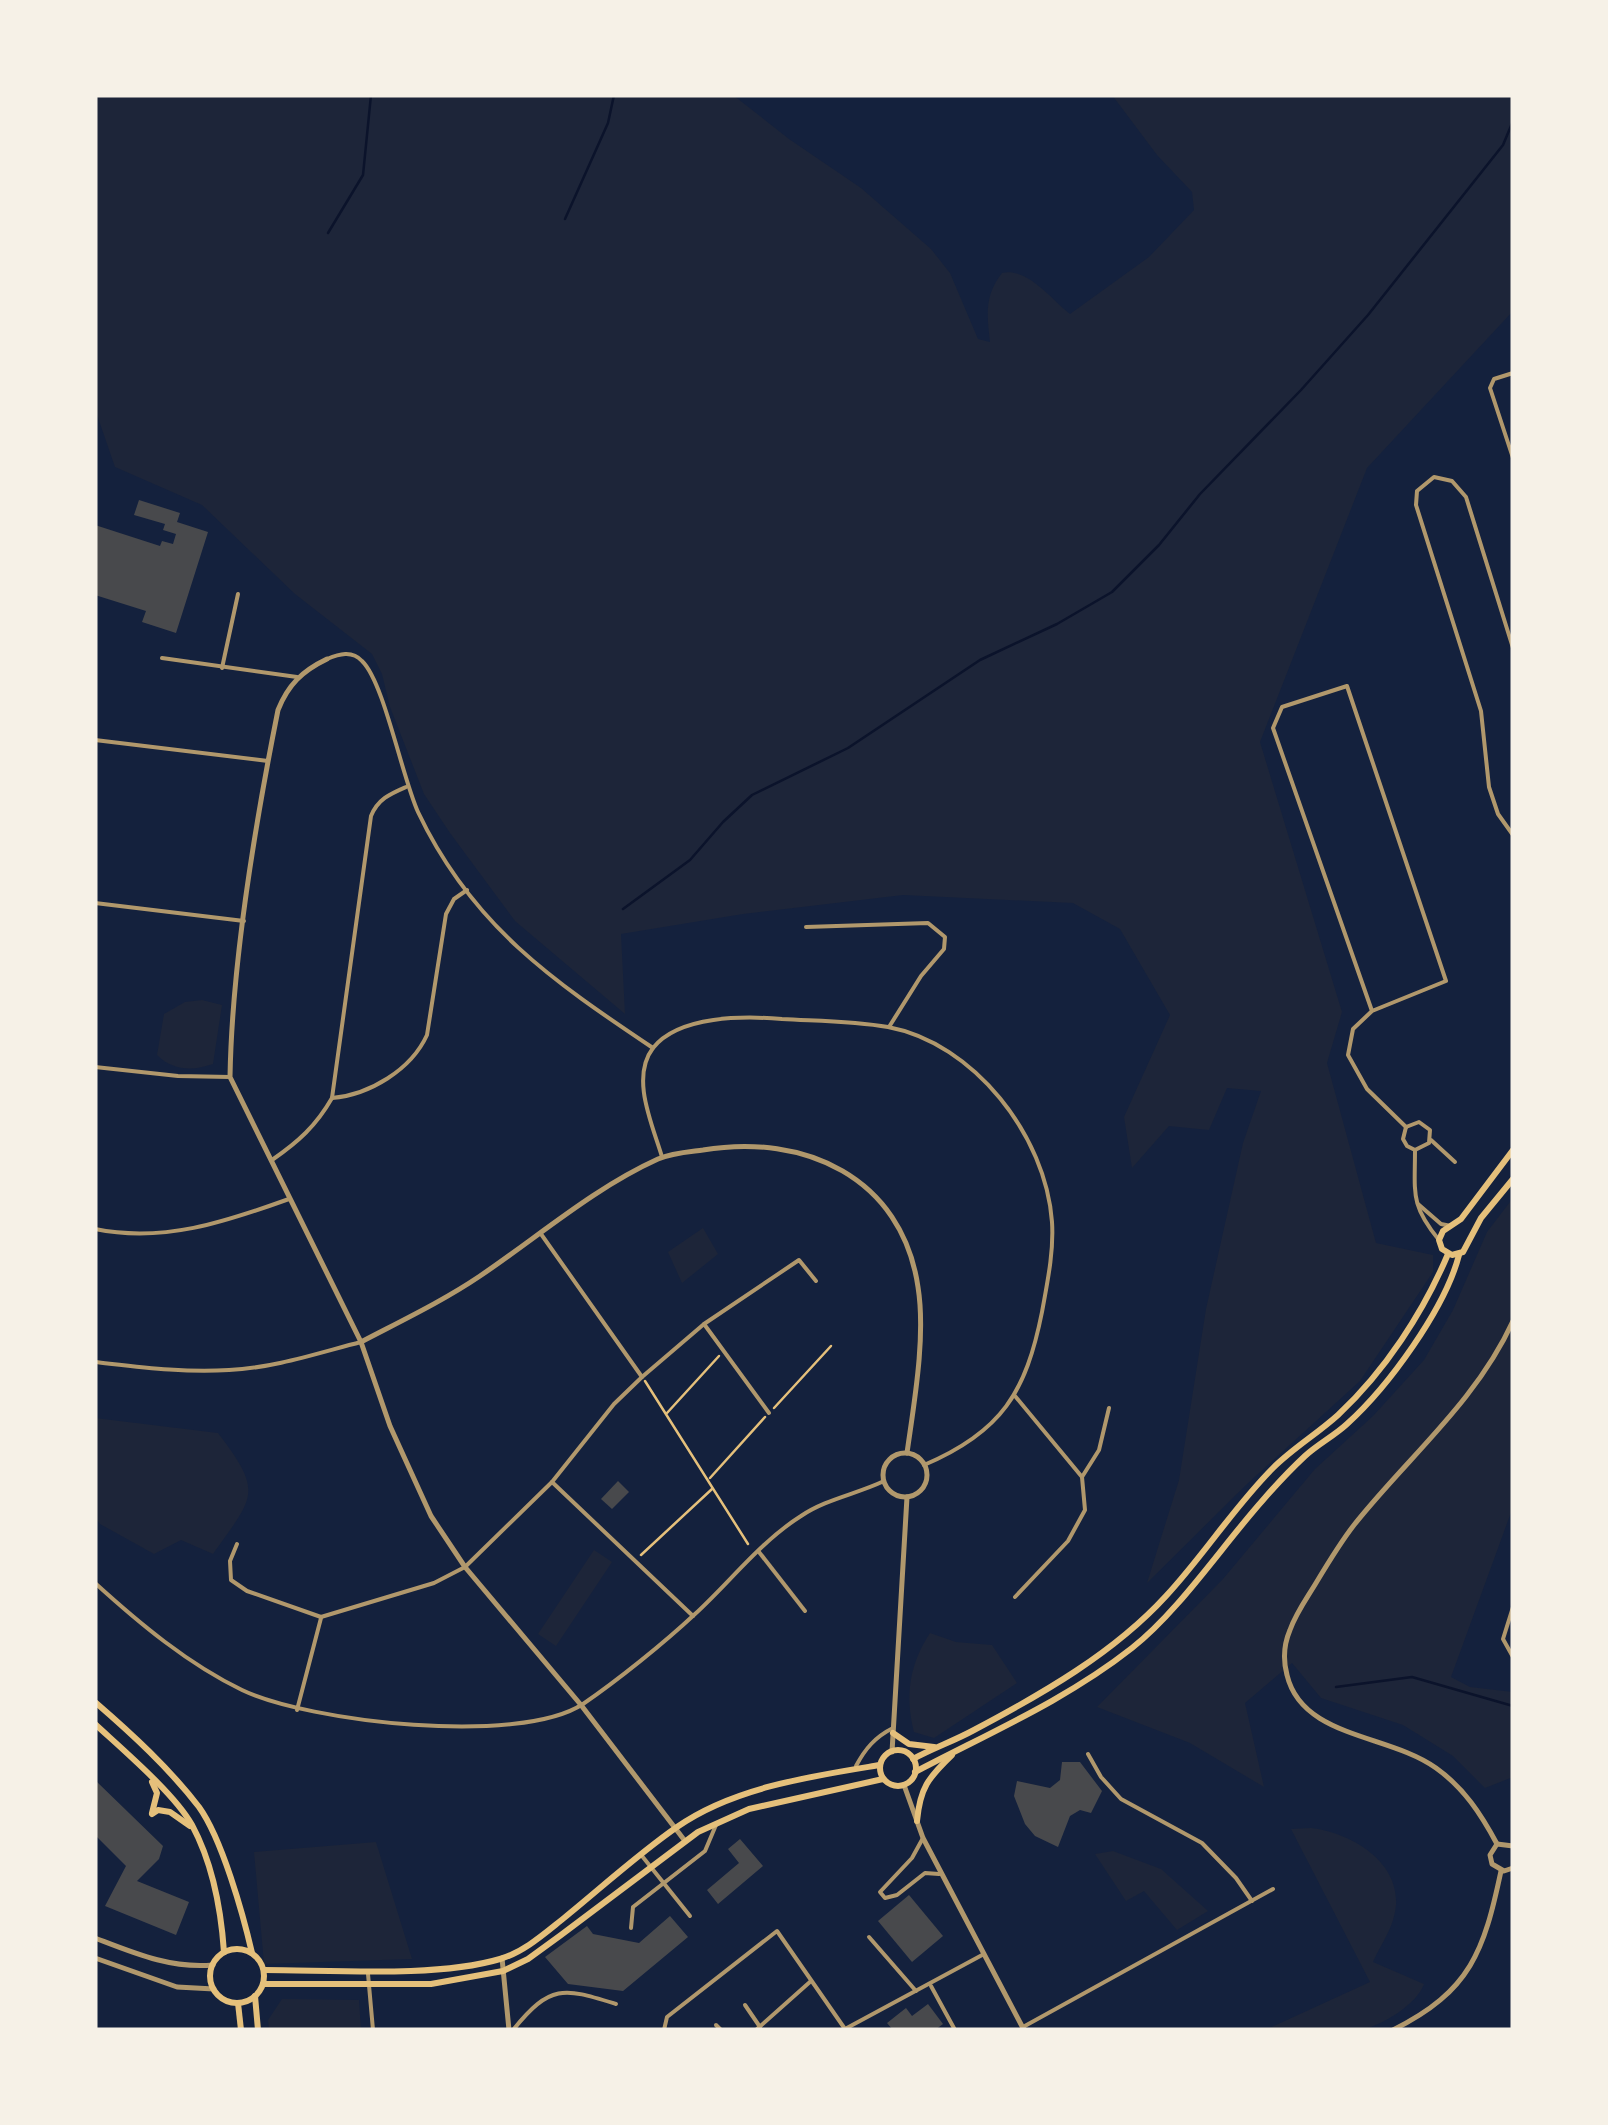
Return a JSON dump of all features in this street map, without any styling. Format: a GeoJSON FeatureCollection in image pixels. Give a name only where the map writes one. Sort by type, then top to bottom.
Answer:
{"type":"FeatureCollection","features":[{"type":"Feature","properties":{"kind":"main road"},"geometry":{"type":"LineString","coordinates":[[1458,1255],[1442,1249],[1439,1240],[1443,1231],[1461,1219],[1513,1150]]}},
{"type":"Feature","properties":{"kind":"main road"},"geometry":{"type":"LineString","coordinates":[[915,1772],[913,1759],[904,1752],[884,1756],[880,1765],[884,1779],[892,1786],[904,1785],[915,1772],[998,1732],[1089,1678],[1134,1646],[1163,1619],[1265,1498],[1306,1455],[1348,1424],[1402,1362],[1446,1288],[1458,1255],[1466,1249],[1481,1218],[1513,1178]]}},
{"type":"Feature","properties":{"kind":"main road"},"geometry":{"type":"LineString","coordinates":[[913,1759],[975,1730],[1047,1689],[1134,1626],[1165,1597],[1260,1480],[1294,1447],[1336,1418],[1371,1380],[1432,1293],[1448,1254]]}},
{"type":"Feature","properties":{"kind":"main road"},"geometry":{"type":"LineString","coordinates":[[95,1702],[142,1742],[200,1809],[220,1851],[252,1953],[264,1970],[263,1984],[255,1996],[238,2003],[220,1997],[211,1981],[213,1964],[233,1949],[252,1953]]}},
{"type":"Feature","properties":{"kind":"main road"},"geometry":{"type":"LineString","coordinates":[[95,1724],[149,1777],[193,1829],[218,1893],[224,1952]]}},
{"type":"Feature","properties":{"kind":"main road"},"geometry":{"type":"LineString","coordinates":[[893,1731],[909,1744],[936,1747]]}},
{"type":"Feature","properties":{"kind":"main road"},"geometry":{"type":"LineString","coordinates":[[917,1822],[919,1795],[957,1750]]}},
{"type":"Feature","properties":{"kind":"main road"},"geometry":{"type":"LineString","coordinates":[[264,1970],[429,1968],[502,1958],[554,1925],[675,1828],[747,1794],[880,1765]]}},
{"type":"Feature","properties":{"kind":"main road"},"geometry":{"type":"LineString","coordinates":[[149,1777],[157,1794],[152,1814],[158,1810],[170,1812],[193,1829]]}},
{"type":"Feature","properties":{"kind":"main road"},"geometry":{"type":"LineString","coordinates":[[263,1984],[431,1984],[503,1971],[528,1959],[684,1841],[716,1823],[749,1809],[884,1779]]}},
{"type":"Feature","properties":{"kind":"main road"},"geometry":{"type":"LineString","coordinates":[[255,1996],[258,2030]]}},
{"type":"Feature","properties":{"kind":"main road"},"geometry":{"type":"LineString","coordinates":[[238,2003],[242,2030]]}},
{"type":"Feature","properties":{"kind":"street"},"geometry":{"type":"LineString","coordinates":[[1513,373],[1494,379],[1490,388],[1513,458]]}},
{"type":"Feature","properties":{"kind":"street"},"geometry":{"type":"LineString","coordinates":[[1513,648],[1466,496],[1452,481],[1434,477],[1418,491],[1416,505],[1481,712],[1489,787],[1498,814],[1513,835]]}},
{"type":"Feature","properties":{"kind":"street"},"geometry":{"type":"LineString","coordinates":[[222,668],[238,594]]}},
{"type":"Feature","properties":{"kind":"street"},"geometry":{"type":"LineString","coordinates":[[653,1048],[535,966],[487,918],[428,832],[406,787],[375,681],[362,660],[350,654],[327,659],[297,677],[278,710],[268,761],[244,921],[230,1041],[230,1076],[361,1342],[408,1468],[431,1516],[466,1568],[581,1706],[684,1841]]}},
{"type":"Feature","properties":{"kind":"street"},"geometry":{"type":"LineString","coordinates":[[162,658],[297,677]]}},
{"type":"Feature","properties":{"kind":"street"},"geometry":{"type":"LineString","coordinates":[[1372,1012],[1273,728],[1282,707],[1346,686],[1446,982],[1372,1012],[1353,1029],[1348,1056],[1367,1090],[1406,1126]]}},
{"type":"Feature","properties":{"kind":"street"},"geometry":{"type":"LineString","coordinates":[[95,740],[268,761]]}},
{"type":"Feature","properties":{"kind":"street"},"geometry":{"type":"LineString","coordinates":[[271,1161],[303,1138],[320,1120],[332,1098],[372,816],[385,797],[406,787]]}},
{"type":"Feature","properties":{"kind":"street"},"geometry":{"type":"LineString","coordinates":[[332,1098],[366,1091],[410,1060],[421,1047],[427,1034],[446,914],[454,899],[467,890]]}},
{"type":"Feature","properties":{"kind":"street"},"geometry":{"type":"LineString","coordinates":[[95,903],[244,921]]}},
{"type":"Feature","properties":{"kind":"street"},"geometry":{"type":"LineString","coordinates":[[806,927],[928,924],[946,937],[944,948],[889,1027]]}},
{"type":"Feature","properties":{"kind":"street"},"geometry":{"type":"LineString","coordinates":[[662,1157],[645,1102],[647,1064],[653,1048],[692,1024],[755,1016],[889,1027],[933,1042],[963,1059],[996,1093],[1018,1123],[1040,1172],[1052,1222],[1048,1280],[1032,1360],[1016,1396],[967,1443],[924,1464]]}},
{"type":"Feature","properties":{"kind":"street"},"geometry":{"type":"LineString","coordinates":[[95,1067],[178,1076],[230,1076]]}},
{"type":"Feature","properties":{"kind":"street"},"geometry":{"type":"LineString","coordinates":[[1424,1123],[1430,1130],[1430,1140],[1415,1150],[1404,1143],[1402,1134],[1406,1126],[1424,1123]]}},
{"type":"Feature","properties":{"kind":"street"},"geometry":{"type":"LineString","coordinates":[[1430,1140],[1455,1162]]}},
{"type":"Feature","properties":{"kind":"street"},"geometry":{"type":"LineString","coordinates":[[95,1362],[165,1370],[232,1370],[287,1362],[361,1342],[477,1278],[620,1178],[662,1157],[754,1144],[826,1160],[875,1194],[898,1225],[919,1287],[919,1332],[907,1454]]}},
{"type":"Feature","properties":{"kind":"street"},"geometry":{"type":"LineString","coordinates":[[1415,1150],[1418,1213],[1439,1240]]}},
{"type":"Feature","properties":{"kind":"street"},"geometry":{"type":"LineString","coordinates":[[95,1229],[122,1234],[181,1232],[290,1199]]}},
{"type":"Feature","properties":{"kind":"street"},"geometry":{"type":"LineString","coordinates":[[1415,1201],[1442,1224],[1451,1226]]}},
{"type":"Feature","properties":{"kind":"street"},"geometry":{"type":"LineString","coordinates":[[540,1233],[642,1377]]}},
{"type":"Feature","properties":{"kind":"street"},"geometry":{"type":"LineString","coordinates":[[237,1544],[230,1561],[232,1580],[248,1591],[321,1617],[434,1584],[466,1568],[552,1482],[614,1404],[704,1324],[799,1260],[816,1281]]}},
{"type":"Feature","properties":{"kind":"street"},"geometry":{"type":"LineString","coordinates":[[1497,1844],[1471,1800],[1437,1768],[1402,1748],[1311,1714],[1294,1692],[1284,1654],[1296,1617],[1342,1542],[1472,1390],[1494,1360],[1513,1321]]}},
{"type":"Feature","properties":{"kind":"street"},"geometry":{"type":"LineString","coordinates":[[704,1324],[769,1413]]}},
{"type":"Feature","properties":{"kind":"street"},"geometry":{"type":"LineString","coordinates":[[1015,1597],[1068,1541],[1085,1510],[1082,1478],[1016,1396]]}},
{"type":"Feature","properties":{"kind":"street"},"geometry":{"type":"LineString","coordinates":[[1082,1478],[1098,1450],[1109,1408]]}},
{"type":"Feature","properties":{"kind":"street"},"geometry":{"type":"LineString","coordinates":[[907,1454],[924,1464]]}},
{"type":"Feature","properties":{"kind":"street"},"geometry":{"type":"LineString","coordinates":[[907,1454],[888,1461],[884,1470],[884,1481],[895,1494],[907,1496],[918,1492],[925,1482],[924,1464]]}},
{"type":"Feature","properties":{"kind":"street"},"geometry":{"type":"LineString","coordinates":[[95,1584],[187,1657],[242,1690],[296,1710],[360,1720],[479,1726],[556,1717],[581,1706],[694,1616],[758,1551],[799,1517],[884,1481]]}},
{"type":"Feature","properties":{"kind":"street"},"geometry":{"type":"LineString","coordinates":[[552,1482],[694,1616]]}},
{"type":"Feature","properties":{"kind":"street"},"geometry":{"type":"LineString","coordinates":[[892,1752],[907,1496]]}},
{"type":"Feature","properties":{"kind":"street"},"geometry":{"type":"LineString","coordinates":[[758,1551],[806,1612]]}},
{"type":"Feature","properties":{"kind":"street"},"geometry":{"type":"LineString","coordinates":[[1513,1607],[1503,1639],[1513,1657]]}},
{"type":"Feature","properties":{"kind":"street"},"geometry":{"type":"LineString","coordinates":[[296,1710],[321,1617]]}},
{"type":"Feature","properties":{"kind":"street"},"geometry":{"type":"LineString","coordinates":[[854,1769],[880,1734],[893,1731]]}},
{"type":"Feature","properties":{"kind":"street"},"geometry":{"type":"LineString","coordinates":[[1088,1754],[1101,1777],[1121,1799],[1202,1843],[1252,1900]]}},
{"type":"Feature","properties":{"kind":"street"},"geometry":{"type":"LineString","coordinates":[[904,1785],[923,1838],[1024,2029],[1273,1889]]}},
{"type":"Feature","properties":{"kind":"street"},"geometry":{"type":"LineString","coordinates":[[632,1928],[633,1907],[704,1851],[716,1823]]}},
{"type":"Feature","properties":{"kind":"street"},"geometry":{"type":"LineString","coordinates":[[923,1838],[912,1858],[880,1892],[885,1898],[897,1895],[925,1872],[942,1874]]}},
{"type":"Feature","properties":{"kind":"street"},"geometry":{"type":"LineString","coordinates":[[1497,1844],[1513,1846]]}},
{"type":"Feature","properties":{"kind":"street"},"geometry":{"type":"LineString","coordinates":[[1497,1844],[1490,1860],[1501,1870]]}},
{"type":"Feature","properties":{"kind":"street"},"geometry":{"type":"LineString","coordinates":[[642,1856],[690,1916]]}},
{"type":"Feature","properties":{"kind":"street"},"geometry":{"type":"LineString","coordinates":[[1501,1870],[1513,1868]]}},
{"type":"Feature","properties":{"kind":"street"},"geometry":{"type":"LineString","coordinates":[[1393,2030],[1434,2006],[1469,1970],[1482,1945],[1501,1870]]}},
{"type":"Feature","properties":{"kind":"street"},"geometry":{"type":"LineString","coordinates":[[664,2030],[667,2016],[777,1931],[844,2030],[984,1954]]}},
{"type":"Feature","properties":{"kind":"street"},"geometry":{"type":"LineString","coordinates":[[870,1937],[916,1991]]}},
{"type":"Feature","properties":{"kind":"street"},"geometry":{"type":"LineString","coordinates":[[95,1938],[145,1957],[188,1967],[213,1964]]}},
{"type":"Feature","properties":{"kind":"street"},"geometry":{"type":"LineString","coordinates":[[95,1958],[177,1987],[214,1989]]}},
{"type":"Feature","properties":{"kind":"street"},"geometry":{"type":"LineString","coordinates":[[502,1958],[511,2030]]}},
{"type":"Feature","properties":{"kind":"street"},"geometry":{"type":"LineString","coordinates":[[368,1969],[372,2030]]}},
{"type":"Feature","properties":{"kind":"street"},"geometry":{"type":"LineString","coordinates":[[745,2006],[758,2028],[811,1980]]}},
{"type":"Feature","properties":{"kind":"street"},"geometry":{"type":"LineString","coordinates":[[930,1984],[955,2030]]}},
{"type":"Feature","properties":{"kind":"street"},"geometry":{"type":"LineString","coordinates":[[511,2030],[552,1994],[563,1990],[616,2004]]}},
{"type":"Feature","properties":{"kind":"path"},"geometry":{"type":"LineString","coordinates":[[666,1414],[724,1351]]}},
{"type":"Feature","properties":{"kind":"path"},"geometry":{"type":"LineString","coordinates":[[642,1377],[748,1544]]}},
{"type":"Feature","properties":{"kind":"path"},"geometry":{"type":"LineString","coordinates":[[636,1560],[713,1488]]}},
{"type":"Feature","properties":{"kind":"shaded area"},"geometry":{"type":"Polygon","coordinates":[[[95,95],[733,95],[861,188],[931,249],[950,273],[978,339],[990,342],[990,298],[1002,273],[1029,279],[1070,314],[1149,257],[1194,210],[1192,192],[1157,155],[1112,95],[1513,95],[1513,311],[1367,468],[1260,742],[1342,1012],[1327,1063],[1376,1243],[1433,1255],[1433,1272],[1360,1381],[1247,1484],[1147,1583],[1179,1480],[1206,1309],[1243,1143],[1261,1091],[1227,1088],[1209,1130],[1169,1126],[1132,1168],[1124,1117],[1170,1015],[1120,929],[1073,903],[903,895],[743,914],[621,934],[625,1014],[515,921],[424,794],[372,654],[295,594],[202,505],[115,467],[95,409],[95,95]]]}},
{"type":"Feature","properties":{"kind":"shaded area"},"geometry":{"type":"Polygon","coordinates":[[[202,1000],[222,1005],[213,1064],[176,1067],[157,1055],[164,1014],[185,1002],[202,1000]]]}},
{"type":"Feature","properties":{"kind":"shaded area"},"geometry":{"type":"Polygon","coordinates":[[[1513,1198],[1513,1507],[1451,1677],[1470,1687],[1513,1692],[1513,1777],[1485,1788],[1453,1756],[1403,1725],[1321,1698],[1292,1663],[1245,1703],[1264,1787],[1190,1743],[1097,1707],[1223,1579],[1315,1469],[1373,1416],[1424,1360],[1453,1310],[1487,1232],[1513,1198]]]}},
{"type":"Feature","properties":{"kind":"shaded area"},"geometry":{"type":"Polygon","coordinates":[[[703,1228],[718,1254],[682,1283],[668,1252],[703,1228]]]}},
{"type":"Feature","properties":{"kind":"shaded area"},"geometry":{"type":"Polygon","coordinates":[[[95,1418],[218,1433],[242,1469],[248,1494],[238,1519],[213,1554],[181,1540],[154,1554],[100,1524],[95,1517],[95,1418]]]}},
{"type":"Feature","properties":{"kind":"shaded area"},"geometry":{"type":"Polygon","coordinates":[[[594,1550],[612,1562],[556,1646],[538,1634],[594,1550]]]}},
{"type":"Feature","properties":{"kind":"shaded area"},"geometry":{"type":"Polygon","coordinates":[[[930,1633],[956,1642],[992,1645],[1017,1683],[934,1738],[914,1732],[910,1706],[913,1669],[930,1633]]]}},
{"type":"Feature","properties":{"kind":"shaded area"},"geometry":{"type":"Polygon","coordinates":[[[1311,1828],[1345,1837],[1375,1856],[1386,1869],[1394,1884],[1396,1901],[1391,1925],[1373,1962],[1424,1984],[1398,2013],[1361,2030],[1265,2030],[1370,1982],[1291,1829],[1311,1828]]]}},
{"type":"Feature","properties":{"kind":"shaded area"},"geometry":{"type":"Polygon","coordinates":[[[376,1842],[412,1959],[264,1964],[254,1852],[376,1842]]]}},
{"type":"Feature","properties":{"kind":"shaded area"},"geometry":{"type":"Polygon","coordinates":[[[1113,1851],[1161,1869],[1208,1911],[1177,1930],[1144,1891],[1126,1901],[1095,1854],[1113,1851]]]}},
{"type":"Feature","properties":{"kind":"shaded area"},"geometry":{"type":"Polygon","coordinates":[[[282,1999],[359,2000],[361,2030],[269,2030],[268,2020],[282,1999]]]}},
{"type":"Feature","properties":{"kind":"building"},"geometry":{"type":"Polygon","coordinates":[[[139,500],[180,513],[177,522],[208,532],[176,633],[142,622],[146,611],[95,595],[95,525],[160,546],[162,541],[173,544],[176,534],[163,530],[165,524],[134,515],[139,500]]]}},
{"type":"Feature","properties":{"kind":"building"},"geometry":{"type":"Polygon","coordinates":[[[618,1481],[629,1492],[612,1509],[601,1499],[618,1481]]]}},
{"type":"Feature","properties":{"kind":"building"},"geometry":{"type":"Polygon","coordinates":[[[1062,1762],[1080,1762],[1102,1791],[1091,1813],[1080,1810],[1070,1816],[1058,1847],[1035,1836],[1025,1824],[1014,1796],[1017,1781],[1050,1788],[1060,1780],[1062,1762]]]}},
{"type":"Feature","properties":{"kind":"building"},"geometry":{"type":"Polygon","coordinates":[[[95,1780],[163,1846],[159,1859],[137,1881],[189,1902],[176,1935],[105,1906],[126,1866],[95,1839],[95,1780]]]}},
{"type":"Feature","properties":{"kind":"building"},"geometry":{"type":"Polygon","coordinates":[[[740,1839],[763,1866],[718,1904],[707,1890],[739,1863],[728,1849],[740,1839]]]}},
{"type":"Feature","properties":{"kind":"building"},"geometry":{"type":"Polygon","coordinates":[[[909,1895],[943,1936],[912,1962],[878,1921],[909,1895]]]}},
{"type":"Feature","properties":{"kind":"building"},"geometry":{"type":"Polygon","coordinates":[[[670,1916],[688,1937],[623,1991],[568,1984],[545,1957],[587,1926],[593,1934],[639,1943],[670,1916]]]}},
{"type":"Feature","properties":{"kind":"building"},"geometry":{"type":"Polygon","coordinates":[[[928,2004],[943,2024],[935,2030],[893,2030],[887,2023],[906,2008],[912,2016],[928,2004]]]}},
{"type":"Feature","properties":{"kind":"waterway"},"geometry":{"type":"LineString","coordinates":[[95,98],[99,95]]}},
{"type":"Feature","properties":{"kind":"waterway"},"geometry":{"type":"LineString","coordinates":[[328,233],[363,175],[371,95]]}},
{"type":"Feature","properties":{"kind":"waterway"},"geometry":{"type":"LineString","coordinates":[[565,219],[608,123],[614,95]]}},
{"type":"Feature","properties":{"kind":"waterway"},"geometry":{"type":"LineString","coordinates":[[623,909],[690,860],[752,795],[848,748],[980,660],[1057,624],[1112,592],[1368,315],[1503,145],[1513,121]]}},
{"type":"Feature","properties":{"kind":"waterway"},"geometry":{"type":"LineString","coordinates":[[1336,1687],[1412,1677],[1513,1706]]}}]}
